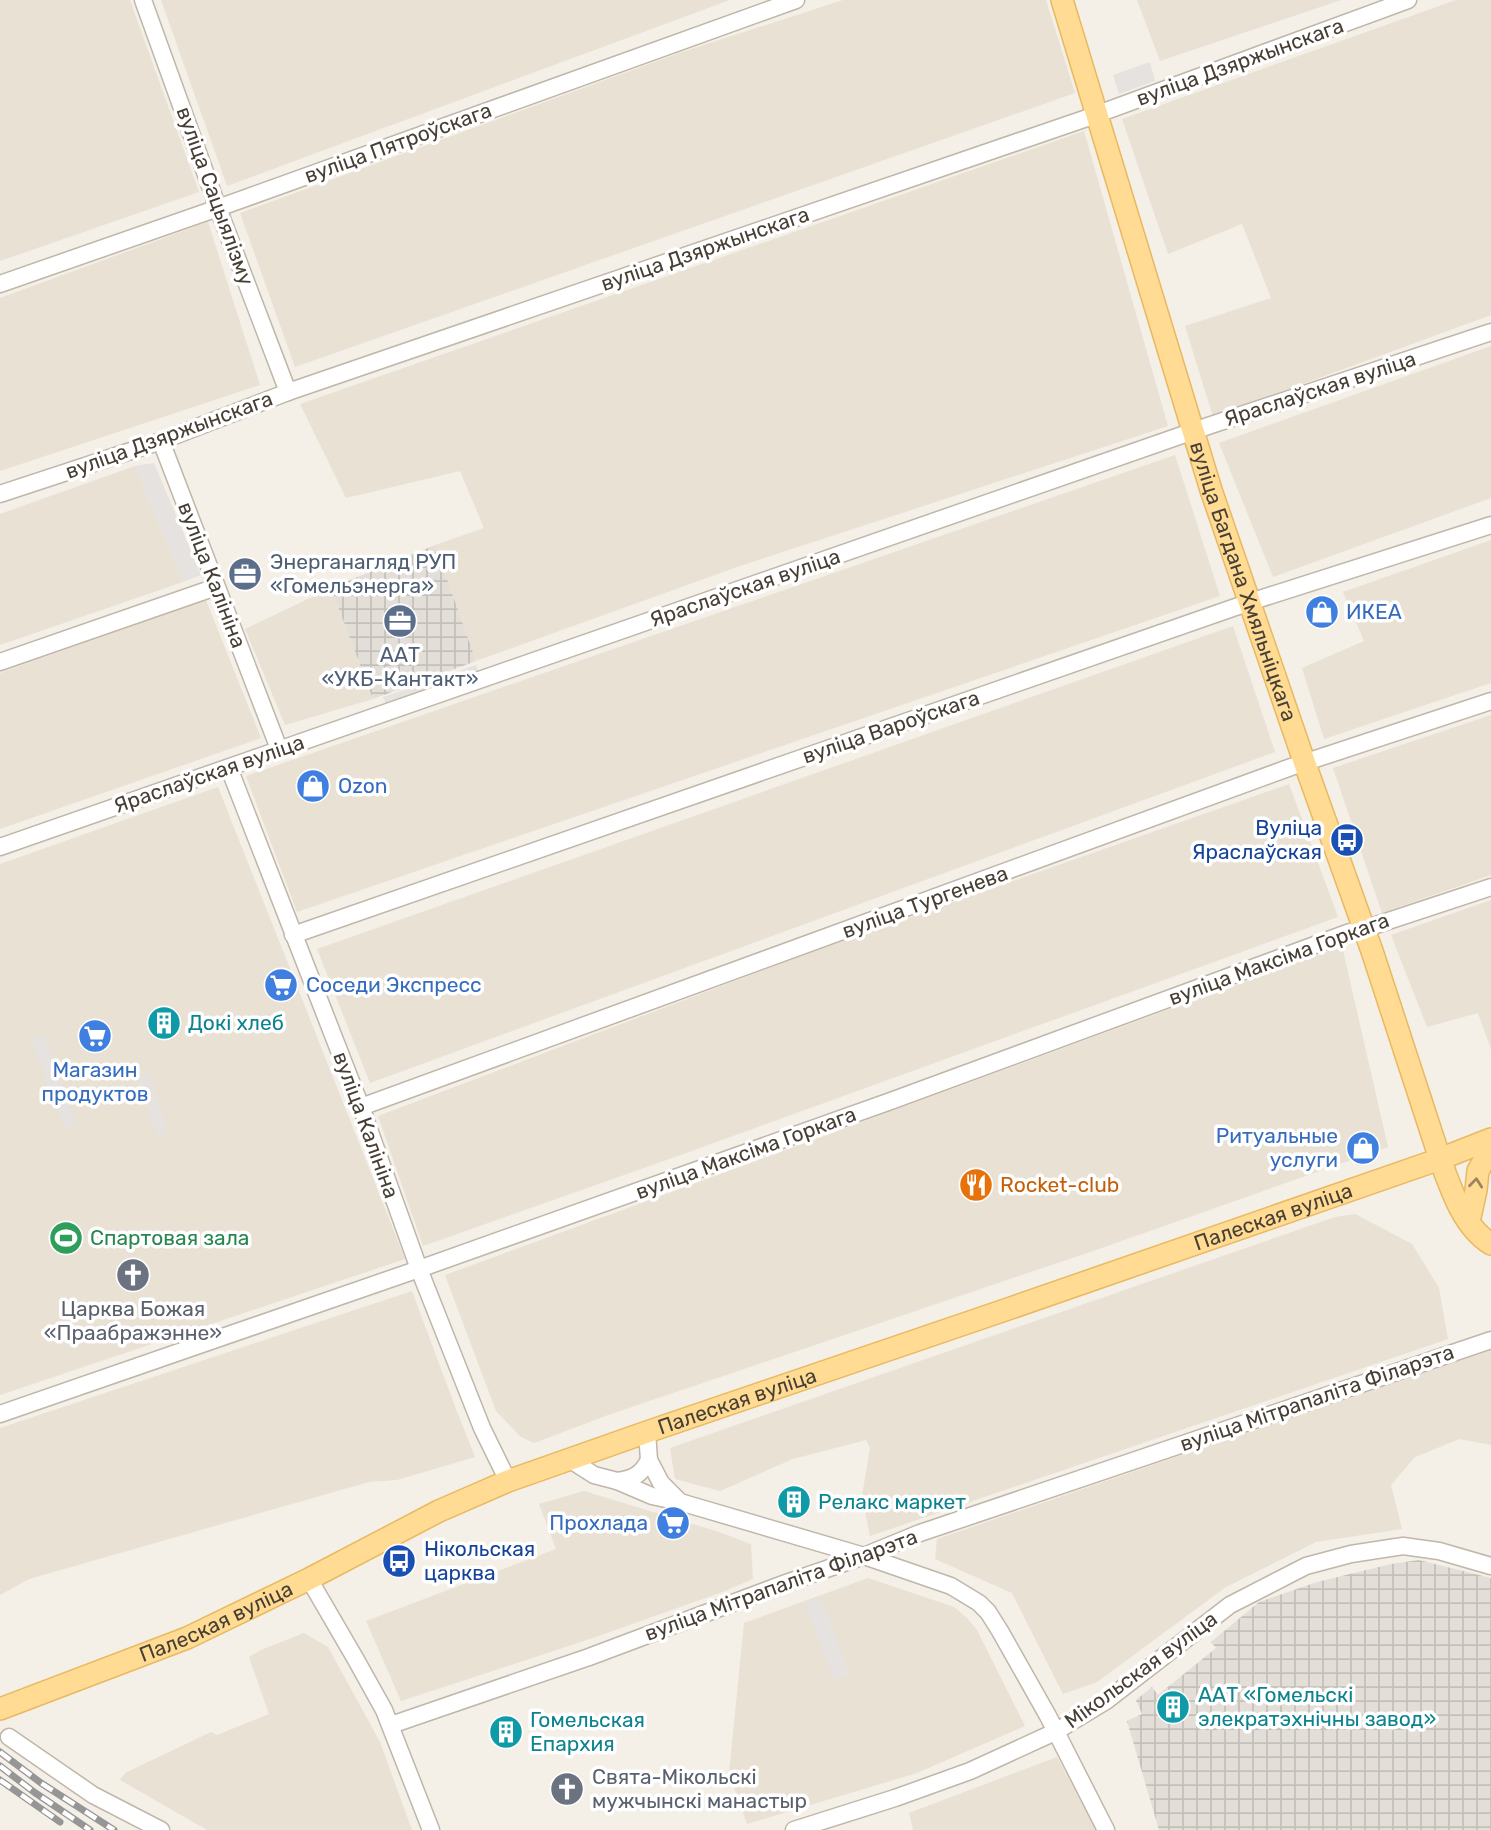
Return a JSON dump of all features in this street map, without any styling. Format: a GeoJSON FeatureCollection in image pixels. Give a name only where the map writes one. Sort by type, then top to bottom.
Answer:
{"type":"FeatureCollection","features":[{"type":"Feature","properties":{"kind":"main road","name":"вуліца Багдана Хмяльніцкага"},"geometry":{"type":"LineString","coordinates":[[1062,0],[1211,490],[1364,929],[1440,1159],[1452,1192],[1469,1222],[1480,1238],[1491,1244]]}},
{"type":"Feature","properties":{"kind":"main road","name":"Палеская вуліца"},"geometry":{"type":"LineString","coordinates":[[0,1709],[187,1638],[309,1579],[428,1516],[508,1481],[1440,1159],[1491,1139]]}},
{"type":"Feature","properties":{"kind":"main road"},"geometry":{"type":"LineString","coordinates":[[1469,1222],[1478,1171],[1491,1148]]}},
{"type":"Feature","properties":{"kind":"street","name":"вуліца Сацыялізму"},"geometry":{"type":"LineString","coordinates":[[143,0],[288,392]]}},
{"type":"Feature","properties":{"kind":"street","name":"вуліца Пятроўскага"},"geometry":{"type":"LineString","coordinates":[[0,284],[796,0]]}},
{"type":"Feature","properties":{"kind":"street","name":"вуліца Дзяржынскага"},"geometry":{"type":"LineString","coordinates":[[0,494],[161,441],[288,392],[1098,114],[1408,0]]}},
{"type":"Feature","properties":{"kind":"street","name":"Яраслаўская вуліца"},"geometry":{"type":"LineString","coordinates":[[0,847],[1194,432],[1491,332]]}},
{"type":"Feature","properties":{"kind":"street","name":"вуліца Калініна"},"geometry":{"type":"LineString","coordinates":[[161,441],[279,749]]}},
{"type":"Feature","properties":{"kind":"street","name":"вуліца Вароўскага"},"geometry":{"type":"LineString","coordinates":[[293,935],[1250,602],[1491,525]]}},
{"type":"Feature","properties":{"kind":"street"},"geometry":{"type":"LineString","coordinates":[[0,662],[216,587]]}},
{"type":"Feature","properties":{"kind":"street","name":"вуліца Тургенева"},"geometry":{"type":"LineString","coordinates":[[361,1107],[1291,767],[1491,701]]}},
{"type":"Feature","properties":{"kind":"street","name":"вуліца Калініна"},"geometry":{"type":"LineString","coordinates":[[229,768],[361,1107],[419,1269],[482,1428],[508,1481]]}},
{"type":"Feature","properties":{"kind":"street","name":"вуліца Максіма Горкага"},"geometry":{"type":"LineString","coordinates":[[0,1414],[888,1102],[1350,932],[1491,887]]}},
{"type":"Feature","properties":{"kind":"street","name":"вуліца Мітрапаліта Філарэта"},"geometry":{"type":"LineString","coordinates":[[390,1725],[589,1657],[920,1533],[1491,1340]]}},
{"type":"Feature","properties":{"kind":"street"},"geometry":{"type":"LineString","coordinates":[[647,1432],[649,1460],[661,1483],[680,1502]]}},
{"type":"Feature","properties":{"kind":"street"},"geometry":{"type":"LineString","coordinates":[[569,1459],[594,1475],[617,1481],[652,1496],[864,1556],[951,1586],[979,1603],[1000,1631],[1106,1830]]}},
{"type":"Feature","properties":{"kind":"street","name":"Палеская вуліца"},"geometry":{"type":"LineString","coordinates":[[617,1481],[638,1476],[649,1460]]}},
{"type":"Feature","properties":{"kind":"street","name":"Мікольская вуліца"},"geometry":{"type":"LineString","coordinates":[[794,1830],[970,1771],[1055,1732],[1106,1701],[1230,1605],[1306,1566],[1351,1554],[1403,1546],[1438,1551],[1491,1566]]}},
{"type":"Feature","properties":{"kind":"street"},"geometry":{"type":"LineString","coordinates":[[309,1579],[390,1725],[431,1830]]}},
{"type":"Feature","properties":{"kind":"street"},"geometry":{"type":"LineString","coordinates":[[9,1737],[93,1796],[161,1830]]}},
{"type":"Feature","properties":{"kind":"shaded area"},"geometry":{"type":"Polygon","coordinates":[[[0,0],[130,0],[199,192],[0,261],[0,0]]]}},
{"type":"Feature","properties":{"kind":"shaded area"},"geometry":{"type":"Polygon","coordinates":[[[161,0],[730,0],[227,186],[161,0]]]}},
{"type":"Feature","properties":{"kind":"shaded area"},"geometry":{"type":"Polygon","coordinates":[[[843,0],[1046,0],[1075,93],[295,367],[240,213],[682,52],[843,0]]]}},
{"type":"Feature","properties":{"kind":"shaded area"},"geometry":{"type":"Polygon","coordinates":[[[1137,0],[1341,0],[1160,61],[1137,0]]]}},
{"type":"Feature","properties":{"kind":"shaded area"},"geometry":{"type":"Polygon","coordinates":[[[1456,0],[1491,0],[1491,315],[1213,417],[1185,326],[1271,298],[1242,224],[1168,254],[1122,119],[1456,0]]]}},
{"type":"Feature","properties":{"kind":"shaded area"},"geometry":{"type":"Polygon","coordinates":[[[1150,62],[1155,81],[1119,94],[1113,75],[1150,62]]]}},
{"type":"Feature","properties":{"kind":"shaded area"},"geometry":{"type":"Polygon","coordinates":[[[1084,131],[1168,426],[737,567],[476,661],[435,545],[484,528],[460,471],[346,498],[300,404],[1084,131]]]}},
{"type":"Feature","properties":{"kind":"shaded area"},"geometry":{"type":"Polygon","coordinates":[[[208,222],[260,385],[0,471],[0,298],[208,222]]]}},
{"type":"Feature","properties":{"kind":"shaded area"},"geometry":{"type":"Polygon","coordinates":[[[1491,346],[1491,498],[1273,577],[1219,443],[1491,346]]]}},
{"type":"Feature","properties":{"kind":"shaded area"},"geometry":{"type":"Polygon","coordinates":[[[1175,455],[1220,596],[297,912],[246,776],[1175,455]]]}},
{"type":"Feature","properties":{"kind":"shaded area"},"geometry":{"type":"Polygon","coordinates":[[[154,463],[201,575],[183,582],[135,466],[154,463]]]}},
{"type":"Feature","properties":{"kind":"shaded area"},"geometry":{"type":"Polygon","coordinates":[[[135,466],[183,582],[0,645],[0,514],[135,466]]]}},
{"type":"Feature","properties":{"kind":"shaded area"},"geometry":{"type":"Polygon","coordinates":[[[1491,540],[1491,683],[1324,739],[1302,668],[1364,641],[1343,592],[1491,540]]]}},
{"type":"Feature","properties":{"kind":"shaded area"},"geometry":{"type":"Polygon","coordinates":[[[435,545],[476,661],[373,699],[331,588],[435,545]]]}},
{"type":"Feature","properties":{"kind":"shaded area"},"geometry":{"type":"Polygon","coordinates":[[[331,588],[373,699],[285,725],[245,629],[331,588]]]}},
{"type":"Feature","properties":{"kind":"shaded area"},"geometry":{"type":"Polygon","coordinates":[[[206,600],[261,738],[0,829],[0,673],[206,600]]]}},
{"type":"Feature","properties":{"kind":"shaded area"},"geometry":{"type":"Polygon","coordinates":[[[1233,626],[1275,752],[370,1083],[317,949],[1233,626]]]}},
{"type":"Feature","properties":{"kind":"shaded area"},"geometry":{"type":"Polygon","coordinates":[[[476,665],[479,675],[387,707],[383,697],[476,665]]]}},
{"type":"Feature","properties":{"kind":"shaded area"},"geometry":{"type":"Polygon","coordinates":[[[1491,715],[1491,875],[1382,913],[1333,768],[1491,715]]]}},
{"type":"Feature","properties":{"kind":"shaded area"},"geometry":{"type":"Polygon","coordinates":[[[1289,784],[1338,917],[423,1246],[378,1116],[814,951],[1289,784]]]}},
{"type":"Feature","properties":{"kind":"shaded area"},"geometry":{"type":"Polygon","coordinates":[[[218,787],[405,1259],[0,1395],[0,864],[218,787]]]}},
{"type":"Feature","properties":{"kind":"shaded area"},"geometry":{"type":"Polygon","coordinates":[[[1491,900],[1491,1049],[1478,1013],[1427,1027],[1391,935],[1491,900]]]}},
{"type":"Feature","properties":{"kind":"shaded area"},"geometry":{"type":"Polygon","coordinates":[[[1342,946],[1388,1147],[1093,1251],[608,1415],[534,1443],[521,1437],[496,1411],[445,1275],[1342,946]]]}},
{"type":"Feature","properties":{"kind":"shaded area"},"geometry":{"type":"Polygon","coordinates":[[[44,1034],[77,1124],[64,1129],[31,1039],[44,1034]]]}},
{"type":"Feature","properties":{"kind":"shaded area"},"geometry":{"type":"Polygon","coordinates":[[[149,1073],[168,1132],[156,1136],[137,1077],[149,1073]]]}},
{"type":"Feature","properties":{"kind":"shaded area"},"geometry":{"type":"Polygon","coordinates":[[[1355,1214],[1412,1244],[1439,1288],[1448,1339],[870,1536],[862,1496],[870,1448],[866,1440],[793,1459],[720,1491],[675,1479],[670,1448],[1335,1217],[1355,1214]]]}},
{"type":"Feature","properties":{"kind":"shaded area"},"geometry":{"type":"Polygon","coordinates":[[[412,1291],[475,1457],[397,1480],[369,1482],[29,1579],[0,1595],[0,1428],[412,1291]]]}},
{"type":"Feature","properties":{"kind":"shaded area"},"geometry":{"type":"Polygon","coordinates":[[[1491,1349],[1491,1445],[1460,1439],[1415,1457],[1391,1485],[1402,1529],[1316,1542],[1226,1587],[1097,1682],[1063,1694],[1012,1593],[935,1559],[937,1539],[1491,1349]]]}},
{"type":"Feature","properties":{"kind":"shaded area"},"geometry":{"type":"Polygon","coordinates":[[[584,1491],[751,1544],[753,1579],[590,1639],[401,1701],[366,1621],[556,1549],[539,1504],[584,1491]]]}},
{"type":"Feature","properties":{"kind":"shaded area"},"geometry":{"type":"Polygon","coordinates":[[[1419,1560],[1491,1578],[1491,1830],[1159,1830],[1127,1721],[1142,1714],[1136,1700],[1152,1687],[1158,1695],[1216,1648],[1211,1642],[1259,1602],[1317,1582],[1419,1560]]]}},
{"type":"Feature","properties":{"kind":"shaded area"},"geometry":{"type":"Polygon","coordinates":[[[868,1578],[954,1607],[967,1618],[977,1630],[1025,1726],[917,1773],[747,1824],[729,1773],[744,1623],[868,1578]]]}},
{"type":"Feature","properties":{"kind":"shaded area"},"geometry":{"type":"Polygon","coordinates":[[[821,1597],[850,1674],[834,1680],[804,1602],[821,1597]]]}},
{"type":"Feature","properties":{"kind":"shaded area"},"geometry":{"type":"Polygon","coordinates":[[[304,1633],[328,1647],[380,1742],[412,1830],[207,1830],[120,1780],[125,1773],[211,1732],[217,1735],[269,1714],[249,1657],[304,1633]]]}},
{"type":"Feature","properties":{"kind":"shaded area"},"geometry":{"type":"Polygon","coordinates":[[[1057,1757],[1096,1830],[913,1830],[909,1813],[1057,1757]]]}},
{"type":"Feature","properties":{"kind":"railway"},"geometry":{"type":"LineString","coordinates":[[0,1752],[41,1783],[114,1830]]}},
{"type":"Feature","properties":{"kind":"railway"},"geometry":{"type":"LineString","coordinates":[[0,1766],[90,1830]]}},
{"type":"Feature","properties":{"kind":"railway"},"geometry":{"type":"LineString","coordinates":[[0,1780],[60,1822]]}},
{"type":"Feature","properties":{"kind":"place","name":"Энерганагляд РУП «Гомельэнерга»"},"geometry":{"type":"Point","coordinates":[245,574]}},
{"type":"Feature","properties":{"kind":"place","name":"ИКЕА"},"geometry":{"type":"Point","coordinates":[1322,612]}},
{"type":"Feature","properties":{"kind":"place","name":"ААТ «УКБ-Кантакт»"},"geometry":{"type":"Point","coordinates":[400,621]}},
{"type":"Feature","properties":{"kind":"place","name":"Ozon"},"geometry":{"type":"Point","coordinates":[313,786]}},
{"type":"Feature","properties":{"kind":"place","name":"Вуліца Яраслаўская"},"geometry":{"type":"Point","coordinates":[1347,840]}},
{"type":"Feature","properties":{"kind":"place","name":"Соседи Экспресс"},"geometry":{"type":"Point","coordinates":[281,985]}},
{"type":"Feature","properties":{"kind":"place","name":"Докі хлеб"},"geometry":{"type":"Point","coordinates":[164,1023]}},
{"type":"Feature","properties":{"kind":"place","name":"Магазин продуктов"},"geometry":{"type":"Point","coordinates":[95,1036]}},
{"type":"Feature","properties":{"kind":"place","name":"Ритуальные услуги"},"geometry":{"type":"Point","coordinates":[1363,1148]}},
{"type":"Feature","properties":{"kind":"place","name":"Rocket-club"},"geometry":{"type":"Point","coordinates":[976,1185]}},
{"type":"Feature","properties":{"kind":"place","name":"Спартовая зала"},"geometry":{"type":"Point","coordinates":[66,1238]}},
{"type":"Feature","properties":{"kind":"place","name":"Царква Божая «Праабражэнне»"},"geometry":{"type":"Point","coordinates":[133,1275]}},
{"type":"Feature","properties":{"kind":"place","name":"Релакс маркет"},"geometry":{"type":"Point","coordinates":[794,1502]}},
{"type":"Feature","properties":{"kind":"place","name":"Прохлада"},"geometry":{"type":"Point","coordinates":[673,1523]}},
{"type":"Feature","properties":{"kind":"place","name":"Нікольская царква"},"geometry":{"type":"Point","coordinates":[399,1561]}},
{"type":"Feature","properties":{"kind":"place","name":"ААТ «Гомельскі элекратэхнічны завод»"},"geometry":{"type":"Point","coordinates":[1173,1707]}},
{"type":"Feature","properties":{"kind":"place","name":"Гомельская Епархия"},"geometry":{"type":"Point","coordinates":[506,1732]}},
{"type":"Feature","properties":{"kind":"place","name":"Свята-Мікольскі мужчынскі манастыр"},"geometry":{"type":"Point","coordinates":[567,1789]}}]}
